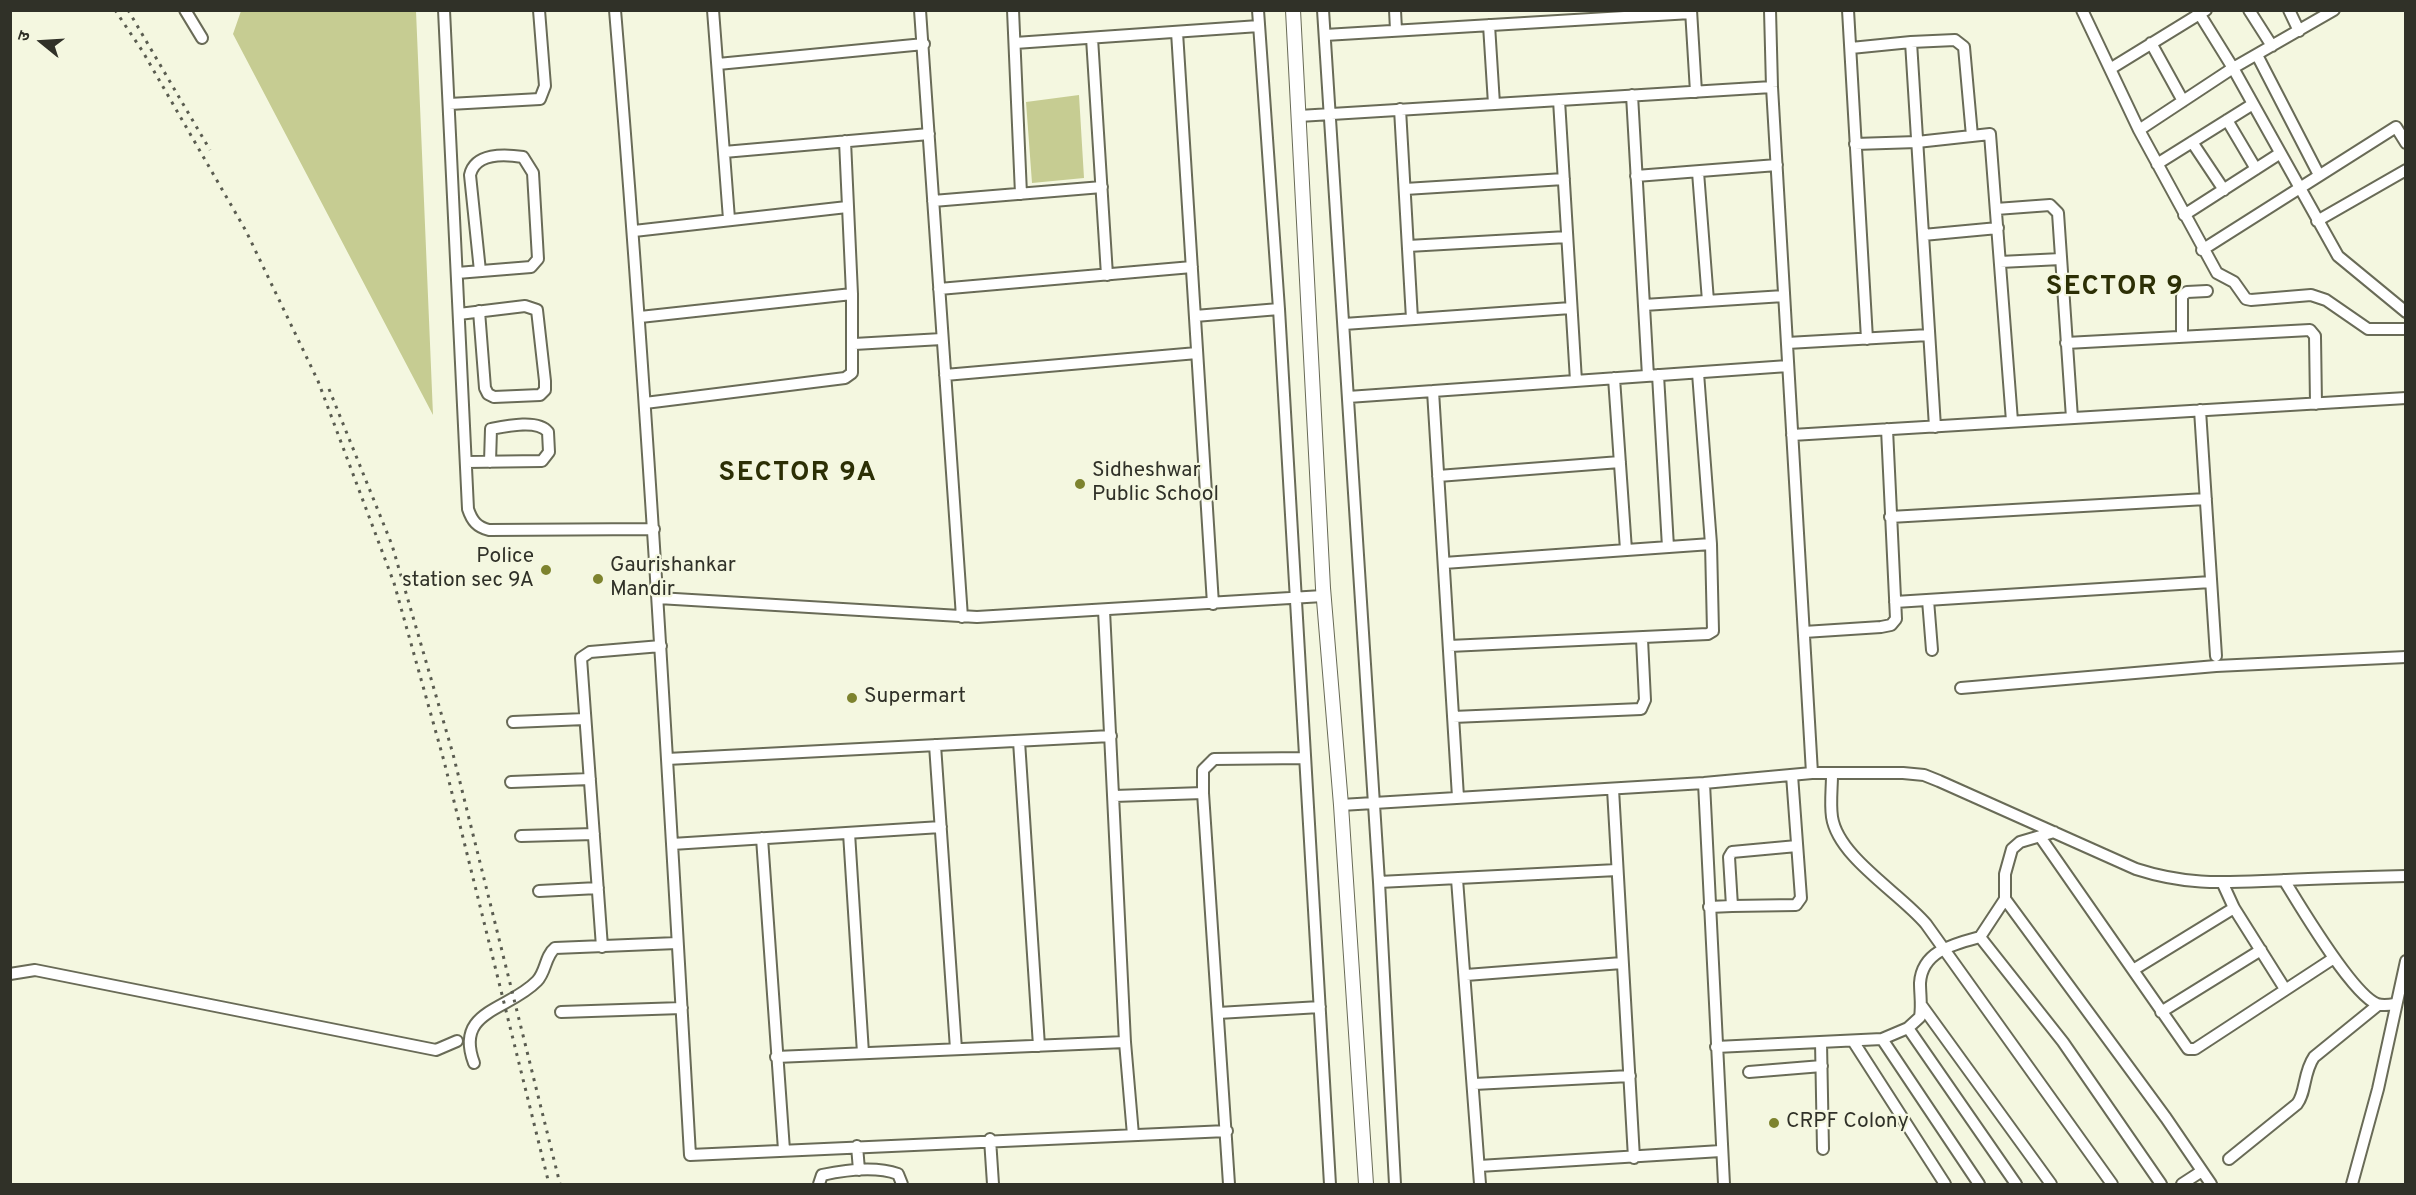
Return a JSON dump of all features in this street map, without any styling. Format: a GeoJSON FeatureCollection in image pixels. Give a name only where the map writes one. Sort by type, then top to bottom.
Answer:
{"type":"FeatureCollection","features":[{"type":"Feature","properties":{"kind":"street"},"geometry":{"type":"LineString","coordinates":[[184,10],[202,38]]}},
{"type":"Feature","properties":{"kind":"street"},"geometry":{"type":"LineString","coordinates":[[444,10],[468,509],[472,519],[480,527],[489,530],[654,529]]}},
{"type":"Feature","properties":{"kind":"street"},"geometry":{"type":"LineString","coordinates":[[449,104],[540,99],[545,86],[539,10]]}},
{"type":"Feature","properties":{"kind":"street"},"geometry":{"type":"LineString","coordinates":[[615,10],[634,231],[654,529],[690,1155],[1227,1131]]}},
{"type":"Feature","properties":{"kind":"street"},"geometry":{"type":"LineString","coordinates":[[712,10],[729,219]]}},
{"type":"Feature","properties":{"kind":"street"},"geometry":{"type":"LineString","coordinates":[[920,10],[962,617]]}},
{"type":"Feature","properties":{"kind":"street"},"geometry":{"type":"LineString","coordinates":[[1013,10],[1021,194]]}},
{"type":"Feature","properties":{"kind":"street"},"geometry":{"type":"LineString","coordinates":[[1258,10],[1280,309],[1294,597],[1330,1185]]}},
{"type":"Feature","properties":{"kind":"street"},"geometry":{"type":"LineString","coordinates":[[1293,10],[1323,596],[1341,805],[1366,1185]]}},
{"type":"Feature","properties":{"kind":"street"},"geometry":{"type":"LineString","coordinates":[[1323,10],[1379,882],[1395,1185]]}},
{"type":"Feature","properties":{"kind":"street"},"geometry":{"type":"LineString","coordinates":[[1395,10],[1396,30]]}},
{"type":"Feature","properties":{"kind":"street"},"geometry":{"type":"LineString","coordinates":[[1770,10],[1772,87],[1812,773]]}},
{"type":"Feature","properties":{"kind":"street"},"geometry":{"type":"LineString","coordinates":[[1848,10],[1867,339]]}},
{"type":"Feature","properties":{"kind":"street"},"geometry":{"type":"LineString","coordinates":[[2082,10],[2139,130],[2202,250],[2217,273],[2234,282],[2251,300],[2311,295],[2326,300],[2368,329],[2406,329]]}},
{"type":"Feature","properties":{"kind":"street"},"geometry":{"type":"LineString","coordinates":[[2250,10],[2272,46]]}},
{"type":"Feature","properties":{"kind":"street"},"geometry":{"type":"LineString","coordinates":[[2289,10],[2299,31]]}},
{"type":"Feature","properties":{"kind":"street"},"geometry":{"type":"LineString","coordinates":[[2139,130],[2233,68],[2334,10]]}},
{"type":"Feature","properties":{"kind":"street"},"geometry":{"type":"LineString","coordinates":[[1325,35],[1489,25],[1542,16],[1691,12],[1696,92]]}},
{"type":"Feature","properties":{"kind":"street"},"geometry":{"type":"LineString","coordinates":[[2110,69],[2201,12],[2338,256],[2406,312]]}},
{"type":"Feature","properties":{"kind":"street"},"geometry":{"type":"LineString","coordinates":[[1489,25],[1494,104]]}},
{"type":"Feature","properties":{"kind":"street"},"geometry":{"type":"LineString","coordinates":[[1015,43],[1259,26]]}},
{"type":"Feature","properties":{"kind":"street"},"geometry":{"type":"LineString","coordinates":[[1177,32],[1213,604]]}},
{"type":"Feature","properties":{"kind":"street"},"geometry":{"type":"LineString","coordinates":[[1092,38],[1107,275]]}},
{"type":"Feature","properties":{"kind":"street"},"geometry":{"type":"LineString","coordinates":[[1851,48],[1955,40],[1964,47],[1972,136]]}},
{"type":"Feature","properties":{"kind":"street"},"geometry":{"type":"LineString","coordinates":[[1911,42],[1935,427]]}},
{"type":"Feature","properties":{"kind":"street"},"geometry":{"type":"LineString","coordinates":[[2151,43],[2183,101]]}},
{"type":"Feature","properties":{"kind":"street"},"geometry":{"type":"LineString","coordinates":[[718,64],[924,44]]}},
{"type":"Feature","properties":{"kind":"street"},"geometry":{"type":"LineString","coordinates":[[2257,55],[2319,175]]}},
{"type":"Feature","properties":{"kind":"street"},"geometry":{"type":"LineString","coordinates":[[1299,116],[1772,87]]}},
{"type":"Feature","properties":{"kind":"street"},"geometry":{"type":"LineString","coordinates":[[1632,95],[1644,305],[1653,376],[1668,547]]}},
{"type":"Feature","properties":{"kind":"street"},"geometry":{"type":"LineString","coordinates":[[1559,100],[1576,381]]}},
{"type":"Feature","properties":{"kind":"street"},"geometry":{"type":"LineString","coordinates":[[2157,164],[2253,104]]}},
{"type":"Feature","properties":{"kind":"street"},"geometry":{"type":"LineString","coordinates":[[1400,109],[1413,319]]}},
{"type":"Feature","properties":{"kind":"street"},"geometry":{"type":"LineString","coordinates":[[2227,120],[2256,169]]}},
{"type":"Feature","properties":{"kind":"street"},"geometry":{"type":"LineString","coordinates":[[2202,250],[2401,124],[2406,143]]}},
{"type":"Feature","properties":{"kind":"street"},"geometry":{"type":"LineString","coordinates":[[724,152],[929,134]]}},
{"type":"Feature","properties":{"kind":"street"},"geometry":{"type":"LineString","coordinates":[[1855,144],[1917,142],[1990,134],[2012,421]]}},
{"type":"Feature","properties":{"kind":"street"},"geometry":{"type":"LineString","coordinates":[[645,403],[844,378],[852,373],[854,344],[845,141]]}},
{"type":"Feature","properties":{"kind":"street"},"geometry":{"type":"LineString","coordinates":[[2192,142],[2224,190]]}},
{"type":"Feature","properties":{"kind":"street"},"geometry":{"type":"LineString","coordinates":[[2184,215],[2279,154]]}},
{"type":"Feature","properties":{"kind":"street"},"geometry":{"type":"LineString","coordinates":[[457,273],[480,272],[531,267],[538,259],[533,173],[523,157],[483,158],[472,167],[470,175],[480,272]]}},
{"type":"Feature","properties":{"kind":"street"},"geometry":{"type":"LineString","coordinates":[[1636,177],[1777,165]]}},
{"type":"Feature","properties":{"kind":"street"},"geometry":{"type":"LineString","coordinates":[[2317,220],[2406,170]]}},
{"type":"Feature","properties":{"kind":"street"},"geometry":{"type":"LineString","coordinates":[[1698,171],[1708,301]]}},
{"type":"Feature","properties":{"kind":"street"},"geometry":{"type":"LineString","coordinates":[[1405,189],[1564,179]]}},
{"type":"Feature","properties":{"kind":"street"},"geometry":{"type":"LineString","coordinates":[[933,201],[1102,188]]}},
{"type":"Feature","properties":{"kind":"street"},"geometry":{"type":"LineString","coordinates":[[1996,209],[2053,206],[2058,213],[2072,418]]}},
{"type":"Feature","properties":{"kind":"street"},"geometry":{"type":"LineString","coordinates":[[634,231],[847,207]]}},
{"type":"Feature","properties":{"kind":"street"},"geometry":{"type":"LineString","coordinates":[[1923,235],[1998,228]]}},
{"type":"Feature","properties":{"kind":"street"},"geometry":{"type":"LineString","coordinates":[[1408,246],[1567,237]]}},
{"type":"Feature","properties":{"kind":"street"},"geometry":{"type":"LineString","coordinates":[[2001,262],[2061,259]]}},
{"type":"Feature","properties":{"kind":"street"},"geometry":{"type":"LineString","coordinates":[[939,289],[1192,267]]}},
{"type":"Feature","properties":{"kind":"street"},"geometry":{"type":"LineString","coordinates":[[2182,336],[2182,296],[2187,292],[2207,291]]}},
{"type":"Feature","properties":{"kind":"street"},"geometry":{"type":"LineString","coordinates":[[640,317],[852,294]]}},
{"type":"Feature","properties":{"kind":"street"},"geometry":{"type":"LineString","coordinates":[[1644,305],[1784,296]]}},
{"type":"Feature","properties":{"kind":"street"},"geometry":{"type":"LineString","coordinates":[[459,314],[479,311],[525,306],[537,310],[545,390],[540,395],[494,397],[488,394],[485,388],[479,311]]}},
{"type":"Feature","properties":{"kind":"street"},"geometry":{"type":"LineString","coordinates":[[1344,324],[1571,308]]}},
{"type":"Feature","properties":{"kind":"street"},"geometry":{"type":"LineString","coordinates":[[1195,315],[1280,309]]}},
{"type":"Feature","properties":{"kind":"street"},"geometry":{"type":"LineString","coordinates":[[2066,342],[2310,330],[2315,336],[2316,404]]}},
{"type":"Feature","properties":{"kind":"street"},"geometry":{"type":"LineString","coordinates":[[1787,344],[1929,335]]}},
{"type":"Feature","properties":{"kind":"street"},"geometry":{"type":"LineString","coordinates":[[854,344],[942,339]]}},
{"type":"Feature","properties":{"kind":"street"},"geometry":{"type":"LineString","coordinates":[[945,375],[1197,353]]}},
{"type":"Feature","properties":{"kind":"street"},"geometry":{"type":"LineString","coordinates":[[1348,397],[1788,366]]}},
{"type":"Feature","properties":{"kind":"street"},"geometry":{"type":"LineString","coordinates":[[1449,645],[1642,639],[1713,632],[1715,626],[1711,544],[1698,373]]}},
{"type":"Feature","properties":{"kind":"street"},"geometry":{"type":"LineString","coordinates":[[1614,378],[1626,550]]}},
{"type":"Feature","properties":{"kind":"street"},"geometry":{"type":"LineString","coordinates":[[1433,391],[1458,797]]}},
{"type":"Feature","properties":{"kind":"street"},"geometry":{"type":"LineString","coordinates":[[1792,435],[2406,398]]}},
{"type":"Feature","properties":{"kind":"street"},"geometry":{"type":"LineString","coordinates":[[2200,410],[2216,656]]}},
{"type":"Feature","properties":{"kind":"street"},"geometry":{"type":"LineString","coordinates":[[466,462],[490,462],[542,461],[547,458],[549,452],[548,432],[542,426],[534,425],[491,429],[490,462]]}},
{"type":"Feature","properties":{"kind":"street"},"geometry":{"type":"LineString","coordinates":[[1804,632],[1891,625],[1896,619],[1887,429]]}},
{"type":"Feature","properties":{"kind":"street"},"geometry":{"type":"LineString","coordinates":[[1438,476],[1620,462]]}},
{"type":"Feature","properties":{"kind":"street"},"geometry":{"type":"LineString","coordinates":[[1890,517],[2206,499]]}},
{"type":"Feature","properties":{"kind":"street"},"geometry":{"type":"LineString","coordinates":[[1444,563],[1711,544]]}},
{"type":"Feature","properties":{"kind":"street"},"geometry":{"type":"LineString","coordinates":[[1895,602],[2211,582]]}},
{"type":"Feature","properties":{"kind":"street"},"geometry":{"type":"LineString","coordinates":[[658,598],[962,617],[1323,596]]}},
{"type":"Feature","properties":{"kind":"street"},"geometry":{"type":"LineString","coordinates":[[1928,600],[1932,650]]}},
{"type":"Feature","properties":{"kind":"street"},"geometry":{"type":"LineString","coordinates":[[1104,610],[1125,1042],[1133,1135]]}},
{"type":"Feature","properties":{"kind":"street"},"geometry":{"type":"LineString","coordinates":[[1453,717],[1641,710],[1645,700],[1642,639]]}},
{"type":"Feature","properties":{"kind":"street"},"geometry":{"type":"LineString","coordinates":[[602,947],[580,663],[584,654],[661,646]]}},
{"type":"Feature","properties":{"kind":"street"},"geometry":{"type":"LineString","coordinates":[[1961,688],[2216,666],[2406,657]]}},
{"type":"Feature","properties":{"kind":"street"},"geometry":{"type":"LineString","coordinates":[[513,722],[585,719]]}},
{"type":"Feature","properties":{"kind":"street"},"geometry":{"type":"LineString","coordinates":[[667,759],[1111,736]]}},
{"type":"Feature","properties":{"kind":"street"},"geometry":{"type":"LineString","coordinates":[[1019,741],[1039,1046]]}},
{"type":"Feature","properties":{"kind":"street"},"geometry":{"type":"LineString","coordinates":[[935,746],[956,1049]]}},
{"type":"Feature","properties":{"kind":"street"},"geometry":{"type":"LineString","coordinates":[[1229,1185],[1203,770],[1214,759],[1305,758]]}},
{"type":"Feature","properties":{"kind":"street"},"geometry":{"type":"LineString","coordinates":[[1341,805],[1704,783],[1812,773],[1832,775],[1903,773],[1924,775],[2160,877],[2191,883],[2223,884],[2406,876]]}},
{"type":"Feature","properties":{"kind":"street"},"geometry":{"type":"LineString","coordinates":[[1709,907],[1796,905],[1800,902],[1792,775]]}},
{"type":"Feature","properties":{"kind":"street"},"geometry":{"type":"LineString","coordinates":[[1832,775],[1832,817],[1837,833],[1856,858],[1913,909],[1944,948],[2112,1185]]}},
{"type":"Feature","properties":{"kind":"street"},"geometry":{"type":"LineString","coordinates":[[511,782],[590,779]]}},
{"type":"Feature","properties":{"kind":"street"},"geometry":{"type":"LineString","coordinates":[[1704,783],[1724,1185]]}},
{"type":"Feature","properties":{"kind":"street"},"geometry":{"type":"LineString","coordinates":[[1612,789],[1634,1158]]}},
{"type":"Feature","properties":{"kind":"street"},"geometry":{"type":"LineString","coordinates":[[1113,796],[1203,793]]}},
{"type":"Feature","properties":{"kind":"street"},"geometry":{"type":"LineString","coordinates":[[672,844],[941,827]]}},
{"type":"Feature","properties":{"kind":"street"},"geometry":{"type":"LineString","coordinates":[[1716,1047],[1882,1039],[1908,1028],[1920,1017],[1922,969],[1929,958],[1944,948],[1980,937],[2005,899],[2005,874],[2012,849],[2020,842],[2041,838],[2054,832]]}},
{"type":"Feature","properties":{"kind":"street"},"geometry":{"type":"LineString","coordinates":[[849,833],[863,1053]]}},
{"type":"Feature","properties":{"kind":"street"},"geometry":{"type":"LineString","coordinates":[[521,836],[594,834]]}},
{"type":"Feature","properties":{"kind":"street"},"geometry":{"type":"LineString","coordinates":[[762,838],[784,1150]]}},
{"type":"Feature","properties":{"kind":"street"},"geometry":{"type":"LineString","coordinates":[[2041,838],[2185,1047],[2192,1050],[2334,958]]}},
{"type":"Feature","properties":{"kind":"street"},"geometry":{"type":"LineString","coordinates":[[1732,906],[1729,857],[1732,852],[1797,846]]}},
{"type":"Feature","properties":{"kind":"street"},"geometry":{"type":"LineString","coordinates":[[1379,882],[1617,870]]}},
{"type":"Feature","properties":{"kind":"street"},"geometry":{"type":"LineString","coordinates":[[1457,879],[1480,1185]]}},
{"type":"Feature","properties":{"kind":"street"},"geometry":{"type":"LineString","coordinates":[[2284,880],[2334,958],[2369,1000],[2378,1005],[2395,1004]]}},
{"type":"Feature","properties":{"kind":"street"},"geometry":{"type":"LineString","coordinates":[[2223,884],[2234,908],[2285,989]]}},
{"type":"Feature","properties":{"kind":"street"},"geometry":{"type":"LineString","coordinates":[[539,891],[598,888]]}},
{"type":"Feature","properties":{"kind":"street"},"geometry":{"type":"LineString","coordinates":[[2005,899],[2211,1185]]}},
{"type":"Feature","properties":{"kind":"street"},"geometry":{"type":"LineString","coordinates":[[2133,970],[2234,908]]}},
{"type":"Feature","properties":{"kind":"street"},"geometry":{"type":"LineString","coordinates":[[1980,937],[2063,1042],[2160,1185]]}},
{"type":"Feature","properties":{"kind":"street"},"geometry":{"type":"LineString","coordinates":[[474,1063],[468,1038],[472,1025],[536,981],[553,950],[677,943]]}},
{"type":"Feature","properties":{"kind":"street"},"geometry":{"type":"LineString","coordinates":[[2161,1012],[2261,950]]}},
{"type":"Feature","properties":{"kind":"street"},"geometry":{"type":"LineString","coordinates":[[2352,1185],[2378,1089],[2406,961]]}},
{"type":"Feature","properties":{"kind":"street"},"geometry":{"type":"LineString","coordinates":[[1466,975],[1622,963]]}},
{"type":"Feature","properties":{"kind":"street"},"geometry":{"type":"LineString","coordinates":[[10,974],[35,970],[436,1050],[451,1044]]}},
{"type":"Feature","properties":{"kind":"street"},"geometry":{"type":"LineString","coordinates":[[2229,1158],[2297,1104],[2301,1098],[2306,1068],[2314,1057],[2378,1005]]}},
{"type":"Feature","properties":{"kind":"street"},"geometry":{"type":"LineString","coordinates":[[1218,1013],[1320,1006]]}},
{"type":"Feature","properties":{"kind":"street"},"geometry":{"type":"LineString","coordinates":[[1922,1006],[2051,1185]]}},
{"type":"Feature","properties":{"kind":"street"},"geometry":{"type":"LineString","coordinates":[[561,1012],[682,1008]]}},
{"type":"Feature","properties":{"kind":"street"},"geometry":{"type":"LineString","coordinates":[[1908,1028],[2016,1185]]}},
{"type":"Feature","properties":{"kind":"street"},"geometry":{"type":"LineString","coordinates":[[1882,1039],[1979,1185]]}},
{"type":"Feature","properties":{"kind":"street"},"geometry":{"type":"LineString","coordinates":[[1853,1041],[1946,1185]]}},
{"type":"Feature","properties":{"kind":"street"},"geometry":{"type":"LineString","coordinates":[[776,1058],[1125,1042]]}},
{"type":"Feature","properties":{"kind":"street"},"geometry":{"type":"LineString","coordinates":[[1821,1042],[1823,1149]]}},
{"type":"Feature","properties":{"kind":"street"},"geometry":{"type":"LineString","coordinates":[[1749,1072],[1822,1066]]}},
{"type":"Feature","properties":{"kind":"street"},"geometry":{"type":"LineString","coordinates":[[1474,1084],[1630,1076]]}},
{"type":"Feature","properties":{"kind":"street"},"geometry":{"type":"LineString","coordinates":[[990,1140],[993,1185]]}},
{"type":"Feature","properties":{"kind":"street"},"geometry":{"type":"LineString","coordinates":[[857,1146],[859,1170]]}},
{"type":"Feature","properties":{"kind":"street"},"geometry":{"type":"LineString","coordinates":[[1479,1166],[1721,1152]]}},
{"type":"Feature","properties":{"kind":"street"},"geometry":{"type":"LineString","coordinates":[[819,1185],[822,1175],[859,1170],[898,1174],[902,1185]]}},
{"type":"Feature","properties":{"kind":"street"},"geometry":{"type":"LineString","coordinates":[[2182,1185],[2202,1171]]}},
{"type":"Feature","properties":{"kind":"green space"},"geometry":{"type":"Polygon","coordinates":[[[241,11],[416,11],[433,415],[233,34],[241,11]]]}},
{"type":"Feature","properties":{"kind":"green space"},"geometry":{"type":"Polygon","coordinates":[[[1079,95],[1084,178],[1032,183],[1026,102],[1079,95]]]}},
{"type":"Feature","properties":{"kind":"railway"},"geometry":{"type":"LineString","coordinates":[[115,10],[143,52],[246,231],[318,381],[394,583],[444,761],[549,1184]]}},
{"type":"Feature","properties":{"kind":"railway"},"geometry":{"type":"LineString","coordinates":[[128,10],[210,150]]}},
{"type":"Feature","properties":{"kind":"railway"},"geometry":{"type":"LineString","coordinates":[[329,389],[392,545],[453,754],[560,1184]]}},
{"type":"Feature","properties":{"kind":"place","name":"Sidheshwar Public School"},"geometry":{"type":"Point","coordinates":[1080,484]}},
{"type":"Feature","properties":{"kind":"place","name":"Police station sec 9A"},"geometry":{"type":"Point","coordinates":[546,570]}},
{"type":"Feature","properties":{"kind":"place","name":"Gaurishankar Mandir"},"geometry":{"type":"Point","coordinates":[598,579]}},
{"type":"Feature","properties":{"kind":"place","name":"Supermart"},"geometry":{"type":"Point","coordinates":[852,698]}},
{"type":"Feature","properties":{"kind":"place","name":"CRPF Colony"},"geometry":{"type":"Point","coordinates":[1774,1123]}},
{"type":"Feature","properties":{"kind":"district","name":"SECTOR 9"},"geometry":{"type":"Point","coordinates":[2115,289]}},
{"type":"Feature","properties":{"kind":"district","name":"SECTOR 9A"},"geometry":{"type":"Point","coordinates":[798,475]}}]}
